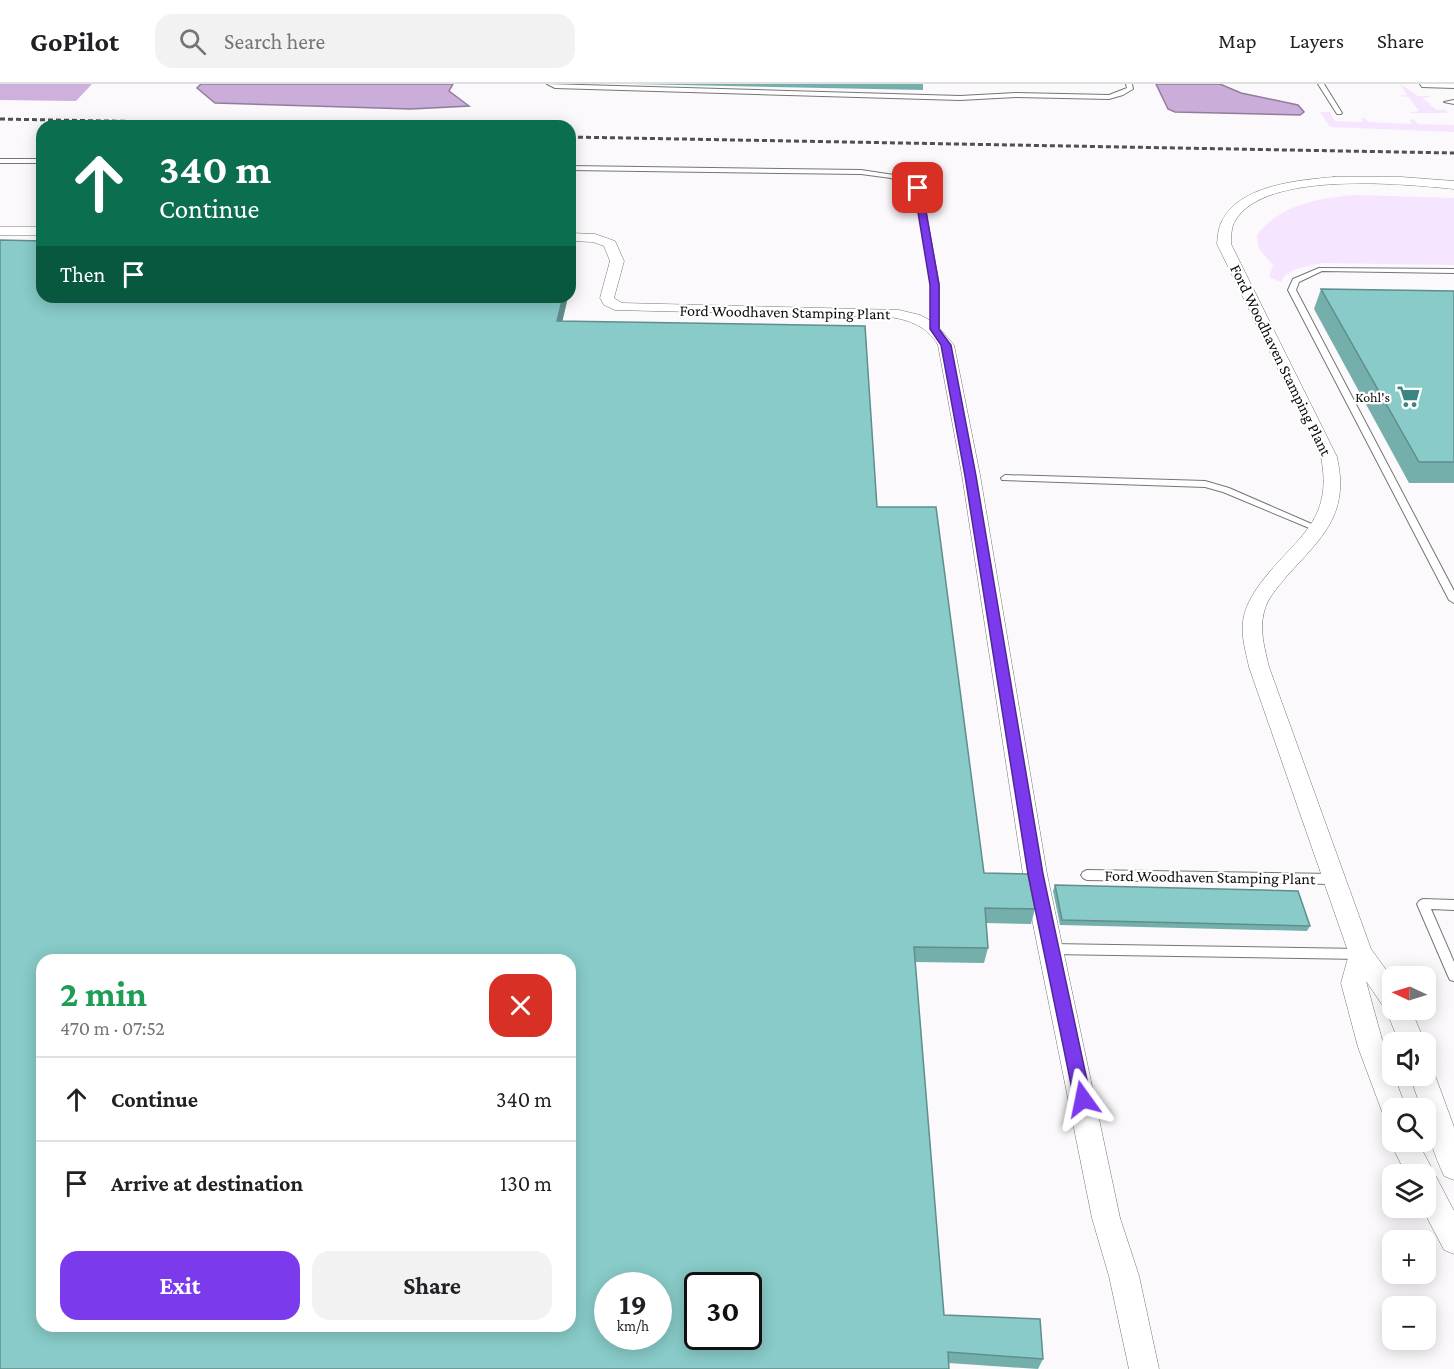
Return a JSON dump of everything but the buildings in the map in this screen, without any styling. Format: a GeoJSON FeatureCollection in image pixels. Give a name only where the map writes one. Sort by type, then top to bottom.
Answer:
{"type":"FeatureCollection","features":[{"type":"Feature","properties":{"kind":"street","name":"Ford Woodhaven Stamping Plant"},"geometry":{"type":"LineString","coordinates":[[1382,984],[1361,954],[1259,667],[1252,634],[1254,612],[1264,591],[1329,514],[1335,490],[1335,474],[1329,457],[1224,244],[1228,222],[1242,206],[1265,192],[1299,183],[1330,180],[1454,184]]}},
{"type":"Feature","properties":{"kind":"street"},"geometry":{"type":"LineString","coordinates":[[0,231],[36,231]]}},
{"type":"Feature","properties":{"kind":"street","name":"Ford Woodhaven Stamping Plant"},"geometry":{"type":"LineString","coordinates":[[576,237],[595,238],[610,244],[617,261],[607,298],[609,302],[620,307],[890,313],[916,318],[934,329]]}},
{"type":"Feature","properties":{"kind":"street"},"geometry":{"type":"LineString","coordinates":[[934,329],[946,345],[971,476],[1035,874],[1106,1218],[1124,1276],[1144,1369]]}},
{"type":"Feature","properties":{"kind":"street"},"geometry":{"type":"LineString","coordinates":[[1361,954],[1353,983],[1371,1047],[1389,1098]]}},
{"type":"Feature","properties":{"kind":"street"},"geometry":{"type":"LineString","coordinates":[[1427,1086],[1454,1167]]}},
{"type":"Feature","properties":{"kind":"street"},"geometry":{"type":"LineString","coordinates":[[1436,1206],[1454,1240]]}},
{"type":"Feature","properties":{"kind":"lane"},"geometry":{"type":"LineString","coordinates":[[550,84],[555,86],[842,93],[885,97],[983,93],[1109,97],[1130,89],[1129,84]]}},
{"type":"Feature","properties":{"kind":"lane"},"geometry":{"type":"LineString","coordinates":[[1321,84],[1339,114]]}},
{"type":"Feature","properties":{"kind":"lane"},"geometry":{"type":"LineString","coordinates":[[1422,85],[1454,86]]}},
{"type":"Feature","properties":{"kind":"lane"},"geometry":{"type":"LineString","coordinates":[[0,161],[36,161]]}},
{"type":"Feature","properties":{"kind":"lane"},"geometry":{"type":"LineString","coordinates":[[576,168],[861,172],[892,176],[918,188],[935,285],[934,329]]}},
{"type":"Feature","properties":{"kind":"lane"},"geometry":{"type":"LineString","coordinates":[[1454,271],[1320,269],[1296,280],[1292,290],[1454,600]]}},
{"type":"Feature","properties":{"kind":"lane"},"geometry":{"type":"LineString","coordinates":[[1005,478],[1205,484],[1226,490],[1317,528]]}},
{"type":"Feature","properties":{"kind":"lane","name":"Ford Woodhaven Stamping Plant"},"geometry":{"type":"LineString","coordinates":[[1087,875],[1334,879]]}},
{"type":"Feature","properties":{"kind":"lane"},"geometry":{"type":"LineString","coordinates":[[1454,905],[1423,904],[1454,976]]}},
{"type":"Feature","properties":{"kind":"lane"},"geometry":{"type":"LineString","coordinates":[[1051,949],[1361,954]]}},
{"type":"Feature","properties":{"kind":"shaded area"},"geometry":{"type":"Polygon","coordinates":[[[0,84],[92,84],[76,101],[0,100],[0,84]]]}},
{"type":"Feature","properties":{"kind":"shaded area"},"geometry":{"type":"Polygon","coordinates":[[[201,84],[453,84],[449,91],[469,106],[411,109],[215,103],[197,88],[201,84]]]}},
{"type":"Feature","properties":{"kind":"shaded area"},"geometry":{"type":"Polygon","coordinates":[[[1156,84],[1220,84],[1241,93],[1298,105],[1304,112],[1300,115],[1175,112],[1168,109],[1156,84]]]}},
{"type":"Feature","properties":{"kind":"shaded area"},"geometry":{"type":"Polygon","coordinates":[[[1400,84],[1418,96],[1429,96],[1422,98],[1437,110],[1447,110],[1447,113],[1409,113],[1419,111],[1409,97],[1397,96],[1407,95],[1400,84]]]}},
{"type":"Feature","properties":{"kind":"shaded area"},"geometry":{"type":"Polygon","coordinates":[[[1320,112],[1330,112],[1335,121],[1363,122],[1361,118],[1364,118],[1369,122],[1412,124],[1410,120],[1413,119],[1418,124],[1454,125],[1454,132],[1330,127],[1320,112]]]}},
{"type":"Feature","properties":{"kind":"shaded area"},"geometry":{"type":"Polygon","coordinates":[[[1356,195],[1454,198],[1454,265],[1321,263],[1296,269],[1285,275],[1281,282],[1269,277],[1273,265],[1259,249],[1257,235],[1267,225],[1277,216],[1302,205],[1328,198],[1356,195]]]}},
{"type":"Feature","properties":{"kind":"railway"},"geometry":{"type":"LineString","coordinates":[[0,119],[54,120]]}},
{"type":"Feature","properties":{"kind":"railway"},"geometry":{"type":"LineString","coordinates":[[576,137],[1454,153]]}},
{"type":"Feature","properties":{"kind":"place","name":"Kohl's"},"geometry":{"type":"Point","coordinates":[1408,397]}},
{"type":"Feature","properties":{"kind":"route"},"geometry":{"type":"LineString","coordinates":[[918,188],[935,285],[934,329],[946,345],[971,476],[1035,874],[1083,1099]]}}]}
